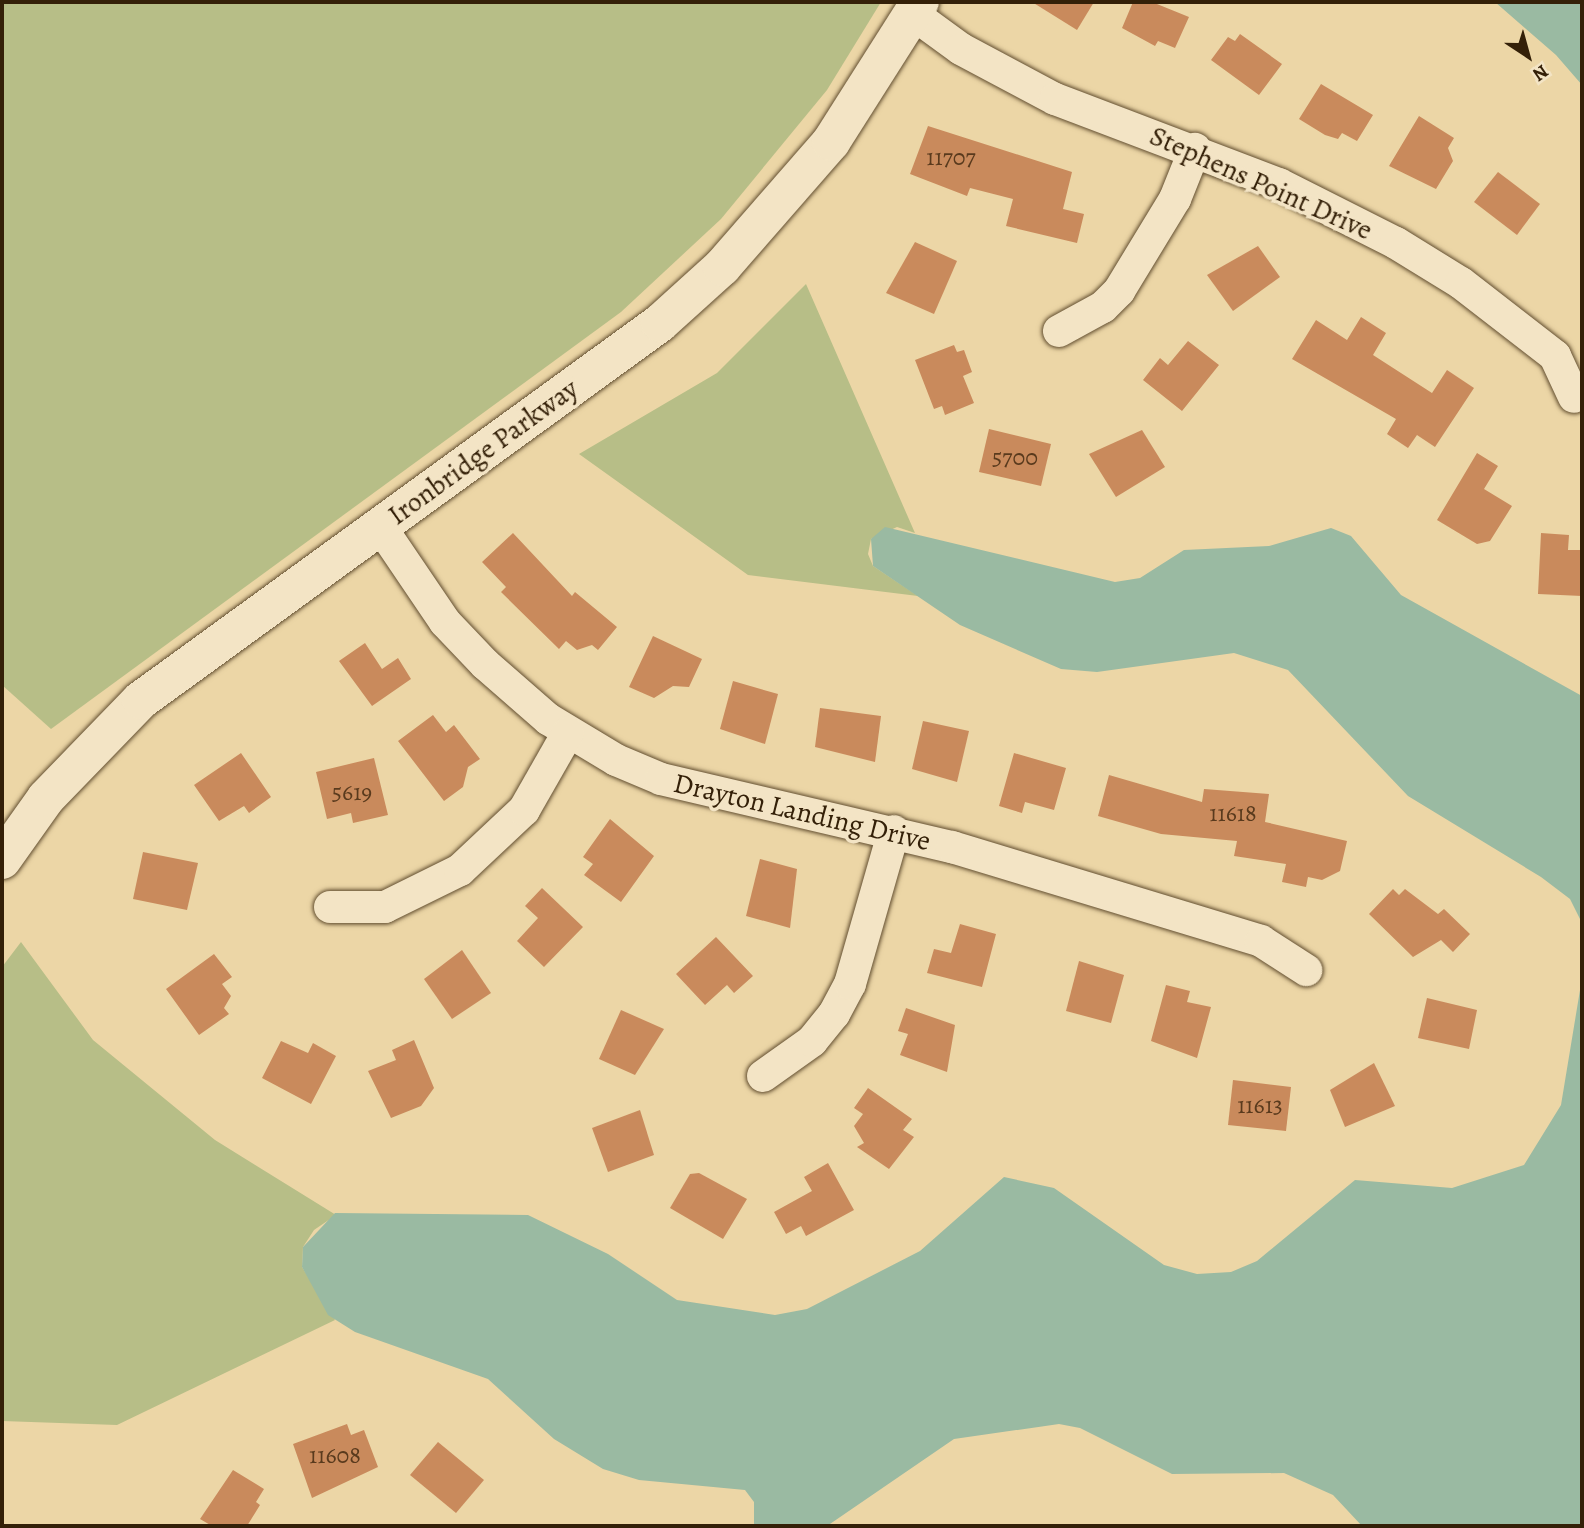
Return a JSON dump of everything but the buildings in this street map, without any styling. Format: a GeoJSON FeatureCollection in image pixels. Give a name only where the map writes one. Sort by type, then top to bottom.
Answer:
{"type":"FeatureCollection","features":[{"type":"Feature","properties":{"kind":"street","name":"Stephens Point Drive"},"geometry":{"type":"LineString","coordinates":[[917,8],[1034,89],[1195,149],[1279,184],[1461,283],[1555,356],[1574,397]]}},
{"type":"Feature","properties":{"kind":"street","name":"Ironbridge Parkway"},"geometry":{"type":"LineString","coordinates":[[2,860],[46,798],[141,700],[660,323],[722,267],[831,142],[917,8]]}},
{"type":"Feature","properties":{"kind":"street"},"geometry":{"type":"LineString","coordinates":[[1059,331],[1103,307],[1119,291],[1169,211],[1195,149]]}},
{"type":"Feature","properties":{"kind":"street","name":"Drayton Landing Drive"},"geometry":{"type":"LineString","coordinates":[[380,526],[445,622],[568,733],[662,779],[894,831],[1261,941],[1306,970]]}},
{"type":"Feature","properties":{"kind":"street"},"geometry":{"type":"LineString","coordinates":[[331,907],[385,907],[460,870],[524,810],[568,733]]}},
{"type":"Feature","properties":{"kind":"street"},"geometry":{"type":"LineString","coordinates":[[763,1076],[812,1041],[834,1014],[849,984],[894,831]]}},
{"type":"Feature","properties":{"kind":"shaded area"},"geometry":{"type":"Polygon","coordinates":[[[2,2],[881,2],[827,90],[721,219],[621,312],[51,729],[2,685],[2,2]]]}},
{"type":"Feature","properties":{"kind":"shaded area"},"geometry":{"type":"Polygon","coordinates":[[[1495,2],[1582,2],[1582,85],[1556,55],[1495,2]]]}},
{"type":"Feature","properties":{"kind":"shaded area"},"geometry":{"type":"Polygon","coordinates":[[[806,284],[915,533],[897,527],[871,539],[868,554],[873,566],[918,596],[748,575],[579,454],[717,373],[806,284]]]}},
{"type":"Feature","properties":{"kind":"shaded area"},"geometry":{"type":"Polygon","coordinates":[[[885,527],[1115,582],[1140,578],[1184,550],[1269,546],[1331,528],[1351,536],[1401,595],[1582,696],[1582,923],[1570,899],[1541,877],[1408,796],[1288,670],[1234,653],[1097,672],[1061,669],[960,625],[873,566],[871,539],[885,527]]]}},
{"type":"Feature","properties":{"kind":"shaded area"},"geometry":{"type":"Polygon","coordinates":[[[21,942],[93,1040],[215,1140],[336,1215],[314,1230],[303,1247],[302,1267],[335,1320],[117,1425],[2,1421],[2,967],[21,942]]]}},
{"type":"Feature","properties":{"kind":"shaded area"},"geometry":{"type":"Polygon","coordinates":[[[1582,978],[1582,1526],[1362,1526],[1333,1495],[1284,1473],[1172,1474],[1080,1428],[1059,1424],[954,1439],[827,1526],[754,1526],[754,1502],[745,1490],[639,1480],[603,1469],[554,1439],[488,1379],[355,1332],[328,1315],[302,1267],[303,1247],[335,1213],[528,1215],[608,1254],[677,1300],[775,1315],[807,1309],[920,1251],[1004,1177],[1054,1188],[1164,1265],[1197,1274],[1231,1272],[1257,1261],[1355,1180],[1452,1188],[1524,1165],[1561,1105],[1582,978]]]}}]}
